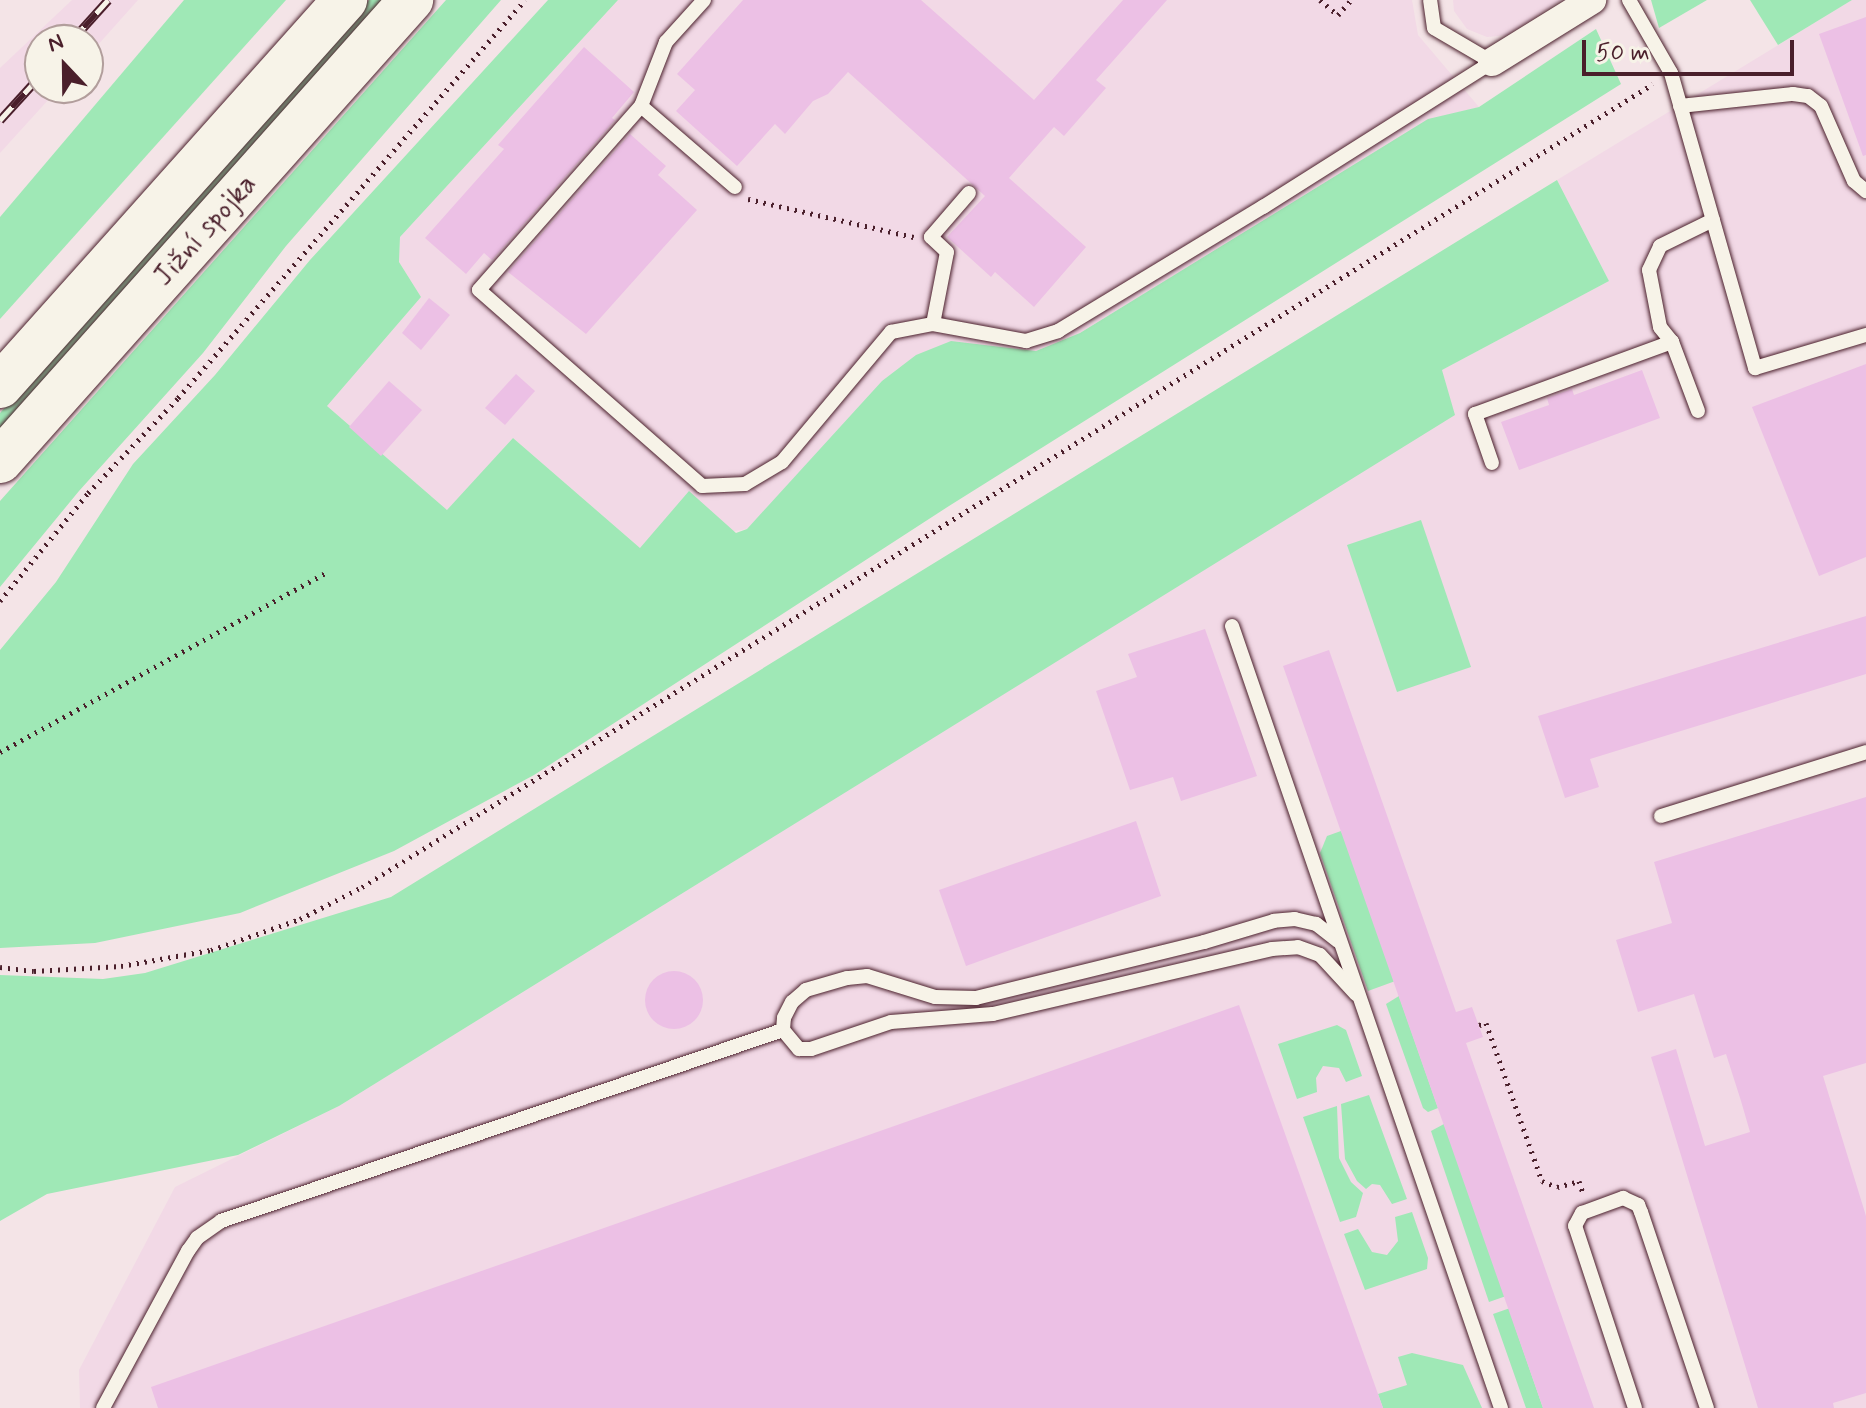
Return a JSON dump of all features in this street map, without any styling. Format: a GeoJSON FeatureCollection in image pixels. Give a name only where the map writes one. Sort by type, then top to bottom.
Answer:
{"type":"FeatureCollection","features":[{"type":"Feature","properties":{"kind":"highway","name":"Jižní spojka"},"geometry":{"type":"LineString","coordinates":[[0,386],[345,0]]}},
{"type":"Feature","properties":{"kind":"highway","name":"Jižní spojka"},"geometry":{"type":"LineString","coordinates":[[0,461],[411,0]]}},
{"type":"Feature","properties":{"kind":"street"},"geometry":{"type":"LineString","coordinates":[[1492,62],[1592,0]]}},
{"type":"Feature","properties":{"kind":"lane"},"geometry":{"type":"LineString","coordinates":[[704,0],[666,42],[641,106],[479,290],[702,486],[745,484],[782,462],[891,332],[933,324],[1026,341],[1058,331],[1263,207],[1492,62],[1434,28],[1430,0]]}},
{"type":"Feature","properties":{"kind":"lane"},"geometry":{"type":"LineString","coordinates":[[1629,0],[1671,73],[1755,368],[1866,335]]}},
{"type":"Feature","properties":{"kind":"lane"},"geometry":{"type":"LineString","coordinates":[[1680,106],[1793,94],[1808,96],[1821,106],[1854,181],[1866,191]]}},
{"type":"Feature","properties":{"kind":"lane"},"geometry":{"type":"LineString","coordinates":[[641,106],[735,187]]}},
{"type":"Feature","properties":{"kind":"lane"},"geometry":{"type":"LineString","coordinates":[[933,324],[947,252],[931,237],[969,193]]}},
{"type":"Feature","properties":{"kind":"lane"},"geometry":{"type":"LineString","coordinates":[[1698,411],[1672,342],[1660,327],[1651,291],[1650,263],[1660,246],[1713,220]]}},
{"type":"Feature","properties":{"kind":"lane"},"geometry":{"type":"LineString","coordinates":[[1492,463],[1475,414],[1672,342]]}},
{"type":"Feature","properties":{"kind":"lane"},"geometry":{"type":"LineString","coordinates":[[1232,626],[1356,994],[1501,1408]]}},
{"type":"Feature","properties":{"kind":"lane"},"geometry":{"type":"LineString","coordinates":[[1661,816],[1866,752]]}},
{"type":"Feature","properties":{"kind":"lane"},"geometry":{"type":"LineString","coordinates":[[1338,941],[1316,924],[1295,919],[1274,921],[1204,942],[976,998],[935,997],[867,976],[847,978],[806,990],[792,1002],[784,1018],[783,1030],[799,1049],[811,1049],[891,1022],[993,1014],[1272,949],[1298,947],[1320,955],[1356,994]]}},
{"type":"Feature","properties":{"kind":"lane"},"geometry":{"type":"LineString","coordinates":[[103,1408],[188,1251],[197,1238],[221,1221],[783,1030]]}},
{"type":"Feature","properties":{"kind":"lane"},"geometry":{"type":"LineString","coordinates":[[1635,1408],[1576,1236],[1577,1219],[1589,1209],[1623,1198],[1638,1205],[1707,1408]]}},
{"type":"Feature","properties":{"kind":"path"},"geometry":{"type":"LineString","coordinates":[[0,601],[88,493],[178,398],[525,0]]}},
{"type":"Feature","properties":{"kind":"path"},"geometry":{"type":"LineString","coordinates":[[1320,0],[1338,15],[1351,0]]}},
{"type":"Feature","properties":{"kind":"path"},"geometry":{"type":"LineString","coordinates":[[0,967],[34,971],[121,966],[211,950],[300,919],[362,887],[1671,73]]}},
{"type":"Feature","properties":{"kind":"path"},"geometry":{"type":"LineString","coordinates":[[735,187],[751,201],[914,237],[931,237]]}},
{"type":"Feature","properties":{"kind":"path"},"geometry":{"type":"LineString","coordinates":[[0,752],[327,572]]}},
{"type":"Feature","properties":{"kind":"path"},"geometry":{"type":"LineString","coordinates":[[1479,1025],[1486,1023],[1542,1181],[1557,1187],[1579,1181],[1589,1209]]}},
{"type":"Feature","properties":{"kind":"shaded area"},"geometry":{"type":"Polygon","coordinates":[[[72,0],[138,0],[104,38],[104,24],[47,24],[72,0]]]}},
{"type":"Feature","properties":{"kind":"shaded area"},"geometry":{"type":"Polygon","coordinates":[[[618,0],[1412,0],[1418,35],[1479,107],[1428,120],[1080,333],[1036,351],[995,348],[797,476],[747,529],[640,548],[513,438],[448,511],[327,406],[421,297],[399,262],[400,237],[618,0]]]}},
{"type":"Feature","properties":{"kind":"shaded area"},"geometry":{"type":"Polygon","coordinates":[[[1453,0],[1561,0],[1508,35],[1487,37],[1467,29],[1454,11],[1453,0]]]}},
{"type":"Feature","properties":{"kind":"shaded area"},"geometry":{"type":"Polygon","coordinates":[[[1852,0],[1866,0],[1866,1408],[80,1408],[79,1370],[175,1187],[339,1106],[1454,415],[1442,370],[1609,281],[1557,180],[1852,0]]]}},
{"type":"Feature","properties":{"kind":"shaded area"},"geometry":{"type":"Polygon","coordinates":[[[24,45],[24,104],[44,104],[0,153],[0,68],[24,45]]]}},
{"type":"Feature","properties":{"kind":"green space"},"geometry":{"type":"Polygon","coordinates":[[[184,0],[286,0],[0,319],[0,217],[96,104],[104,104],[104,94],[184,0]]]}},
{"type":"Feature","properties":{"kind":"green space"},"geometry":{"type":"Polygon","coordinates":[[[369,0],[386,0],[0,433],[0,413],[369,0]]]}},
{"type":"Feature","properties":{"kind":"green space"},"geometry":{"type":"Polygon","coordinates":[[[446,0],[501,0],[286,246],[203,353],[79,491],[0,587],[0,501],[446,0]]]}},
{"type":"Feature","properties":{"kind":"green space"},"geometry":{"type":"Polygon","coordinates":[[[548,0],[618,0],[400,237],[399,262],[421,297],[327,406],[447,510],[513,438],[640,548],[689,491],[736,533],[747,529],[882,381],[916,355],[951,341],[1036,351],[1080,333],[1428,119],[1479,107],[1596,29],[1621,84],[949,506],[534,775],[394,851],[240,913],[95,943],[0,948],[0,650],[56,582],[133,464],[215,375],[310,260],[548,0]]]}},
{"type":"Feature","properties":{"kind":"green space"},"geometry":{"type":"Polygon","coordinates":[[[1651,0],[1707,0],[1659,28],[1651,0]]]}},
{"type":"Feature","properties":{"kind":"green space"},"geometry":{"type":"Polygon","coordinates":[[[1750,0],[1852,0],[1778,45],[1750,0]]]}},
{"type":"Feature","properties":{"kind":"green space"},"geometry":{"type":"Polygon","coordinates":[[[1557,180],[1609,281],[1442,370],[1455,415],[339,1106],[238,1155],[47,1194],[0,1221],[0,975],[103,979],[145,973],[391,897],[1557,180]]]}},
{"type":"Feature","properties":{"kind":"green space"},"geometry":{"type":"Polygon","coordinates":[[[1421,520],[1471,667],[1397,692],[1347,545],[1421,520]]]}},
{"type":"Feature","properties":{"kind":"green space"},"geometry":{"type":"Polygon","coordinates":[[[1341,831],[1409,976],[1368,991],[1320,853],[1327,836],[1341,831]]]}},
{"type":"Feature","properties":{"kind":"green space"},"geometry":{"type":"Polygon","coordinates":[[[1399,996],[1438,1108],[1428,1112],[1423,1108],[1386,1004],[1399,996]]]}},
{"type":"Feature","properties":{"kind":"green space"},"geometry":{"type":"Polygon","coordinates":[[[1337,1025],[1346,1030],[1362,1076],[1346,1082],[1339,1068],[1323,1066],[1316,1078],[1317,1092],[1297,1099],[1278,1044],[1337,1025]]]}},
{"type":"Feature","properties":{"kind":"green space"},"geometry":{"type":"Polygon","coordinates":[[[1369,1095],[1407,1199],[1392,1204],[1380,1185],[1372,1184],[1366,1189],[1357,1181],[1345,1159],[1341,1104],[1369,1095]]]}},
{"type":"Feature","properties":{"kind":"green space"},"geometry":{"type":"Polygon","coordinates":[[[1337,1106],[1339,1158],[1351,1182],[1363,1193],[1356,1217],[1340,1222],[1303,1117],[1337,1106]]]}},
{"type":"Feature","properties":{"kind":"green space"},"geometry":{"type":"Polygon","coordinates":[[[1444,1124],[1509,1295],[1489,1302],[1431,1131],[1444,1124]]]}},
{"type":"Feature","properties":{"kind":"green space"},"geometry":{"type":"Polygon","coordinates":[[[1412,1212],[1428,1258],[1427,1269],[1365,1290],[1344,1234],[1358,1229],[1372,1252],[1387,1255],[1398,1241],[1395,1217],[1412,1212]]]}},
{"type":"Feature","properties":{"kind":"green space"},"geometry":{"type":"Polygon","coordinates":[[[1513,1307],[1514,1324],[1543,1408],[1526,1408],[1493,1314],[1513,1307]]]}},
{"type":"Feature","properties":{"kind":"green space"},"geometry":{"type":"Polygon","coordinates":[[[1412,1353],[1463,1365],[1482,1408],[1383,1408],[1378,1394],[1407,1385],[1398,1357],[1412,1353]]]}},
{"type":"Feature","properties":{"kind":"building"},"geometry":{"type":"Polygon","coordinates":[[[743,0],[921,0],[1034,100],[1123,0],[1167,0],[1096,80],[1106,88],[1064,136],[1054,127],[1009,178],[1086,247],[1034,307],[995,272],[991,277],[947,237],[985,196],[848,72],[828,94],[813,101],[785,134],[775,124],[737,166],[676,111],[695,90],[677,74],[743,0]]]}},
{"type":"Feature","properties":{"kind":"building"},"geometry":{"type":"Polygon","coordinates":[[[1866,17],[1866,155],[1863,156],[1819,34],[1866,17]]]}},
{"type":"Feature","properties":{"kind":"building"},"geometry":{"type":"Polygon","coordinates":[[[584,47],[634,92],[612,118],[615,120],[492,260],[484,253],[466,274],[425,238],[504,149],[498,145],[584,47]]]}},
{"type":"Feature","properties":{"kind":"building"},"geometry":{"type":"Polygon","coordinates":[[[630,134],[666,166],[658,175],[697,210],[586,334],[508,272],[630,134]]]}},
{"type":"Feature","properties":{"kind":"building"},"geometry":{"type":"Polygon","coordinates":[[[429,298],[450,315],[421,350],[402,333],[429,298]]]}},
{"type":"Feature","properties":{"kind":"building"},"geometry":{"type":"Polygon","coordinates":[[[1866,364],[1866,557],[1819,576],[1752,407],[1866,364]]]}},
{"type":"Feature","properties":{"kind":"building"},"geometry":{"type":"Polygon","coordinates":[[[1642,370],[1660,418],[1519,470],[1501,422],[1549,405],[1547,398],[1572,389],[1574,395],[1642,370]]]}},
{"type":"Feature","properties":{"kind":"building"},"geometry":{"type":"Polygon","coordinates":[[[516,374],[535,391],[505,425],[485,408],[516,374]]]}},
{"type":"Feature","properties":{"kind":"building"},"geometry":{"type":"Polygon","coordinates":[[[389,381],[422,410],[381,456],[349,427],[389,381]]]}},
{"type":"Feature","properties":{"kind":"building"},"geometry":{"type":"Polygon","coordinates":[[[1866,616],[1866,674],[1590,759],[1599,787],[1565,798],[1538,716],[1866,616]]]}},
{"type":"Feature","properties":{"kind":"building"},"geometry":{"type":"Polygon","coordinates":[[[1205,629],[1257,776],[1181,801],[1173,777],[1130,790],[1096,691],[1137,677],[1128,654],[1205,629]]]}},
{"type":"Feature","properties":{"kind":"building"},"geometry":{"type":"Polygon","coordinates":[[[1329,650],[1456,1012],[1472,1007],[1483,1037],[1466,1043],[1594,1408],[1543,1408],[1283,666],[1329,650]]]}},
{"type":"Feature","properties":{"kind":"building"},"geometry":{"type":"Polygon","coordinates":[[[1866,797],[1866,1063],[1823,1076],[1866,1216],[1866,1393],[1833,1403],[1834,1408],[1758,1408],[1651,1057],[1676,1049],[1705,1146],[1750,1132],[1741,1101],[1726,1054],[1714,1058],[1694,994],[1638,1012],[1616,940],[1672,923],[1654,862],[1866,797]]]}},
{"type":"Feature","properties":{"kind":"building"},"geometry":{"type":"Polygon","coordinates":[[[1136,821],[1161,896],[966,966],[939,890],[1136,821]]]}},
{"type":"Feature","properties":{"kind":"building"},"geometry":{"type":"Polygon","coordinates":[[[674,971],[685,973],[694,980],[701,989],[701,1011],[694,1020],[685,1027],[674,1029],[663,1027],[654,1020],[647,1011],[645,1000],[647,989],[654,980],[663,973],[674,971]]]}},
{"type":"Feature","properties":{"kind":"building"},"geometry":{"type":"Polygon","coordinates":[[[1239,1005],[1383,1408],[158,1408],[151,1387],[1239,1005]]]}},
{"type":"Feature","properties":{"kind":"railway"},"geometry":{"type":"LineString","coordinates":[[86,24],[108,0]]}},
{"type":"Feature","properties":{"kind":"railway"},"geometry":{"type":"LineString","coordinates":[[0,120],[24,94]]}}]}
